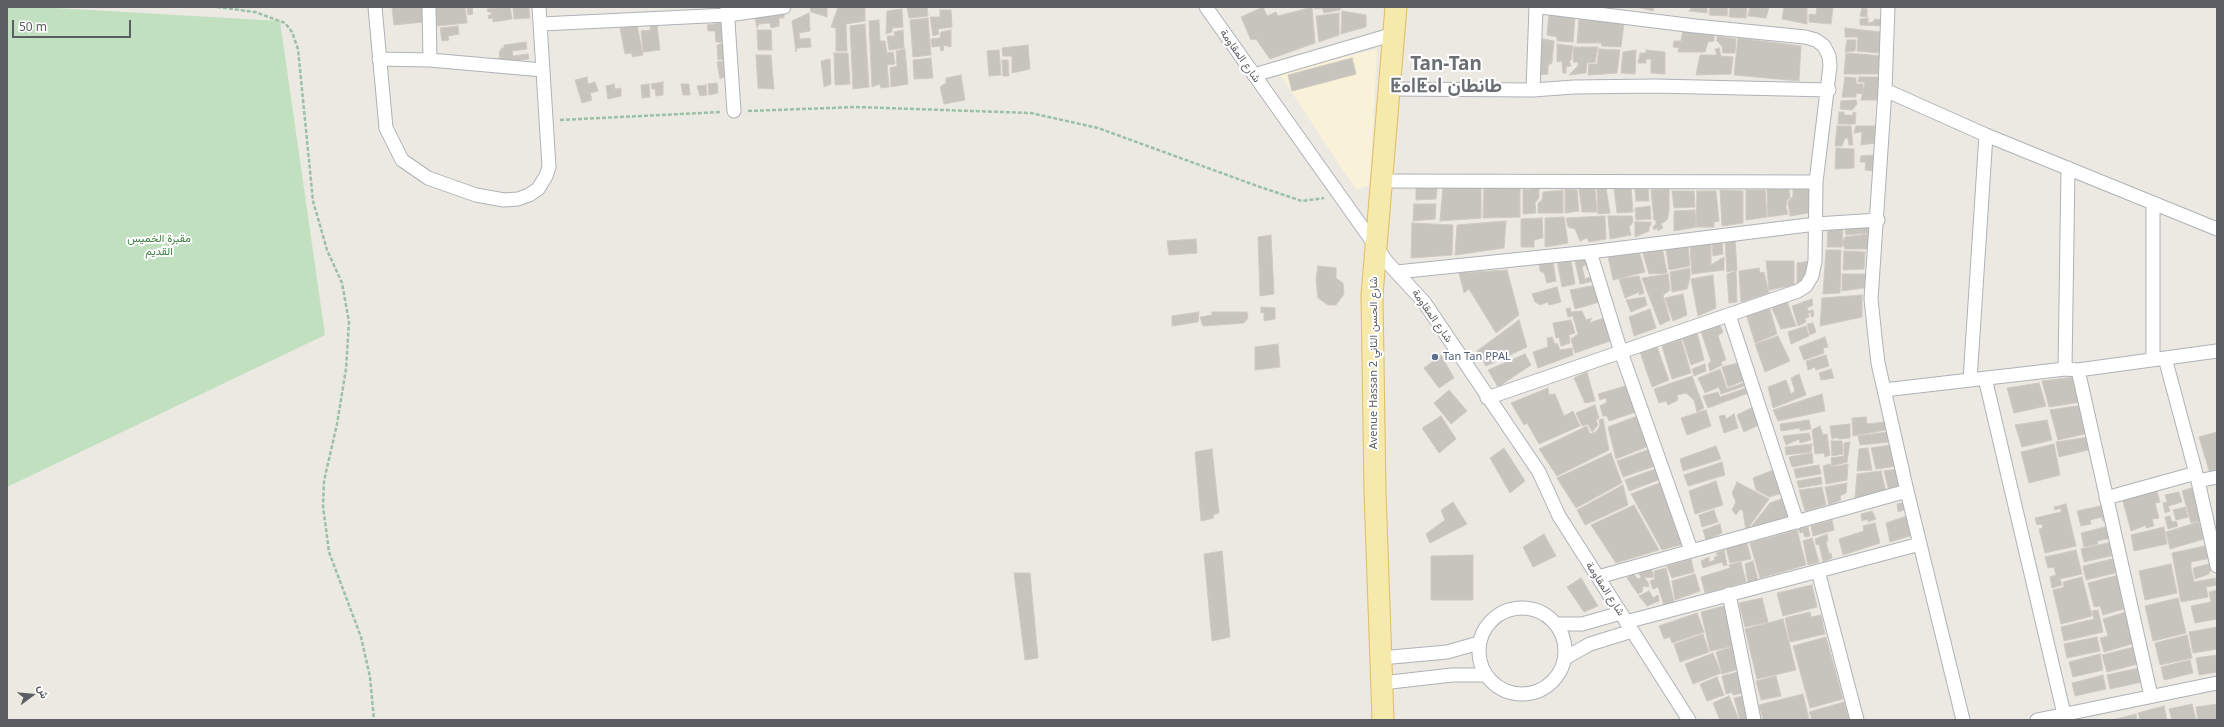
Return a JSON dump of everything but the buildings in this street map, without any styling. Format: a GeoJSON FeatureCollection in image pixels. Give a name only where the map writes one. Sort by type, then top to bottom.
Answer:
{"type":"FeatureCollection","features":[{"type":"Feature","properties":{"kind":"main road","name":"Avenue Hassan 2 شارع الحسن الثاني"},"geometry":{"type":"LineString","coordinates":[[1383,720],[1372,345],[1375,245],[1396,7]]}},
{"type":"Feature","properties":{"kind":"street"},"geometry":{"type":"LineString","coordinates":[[375,7],[386,128],[392,143],[402,160],[428,178],[476,195],[504,200],[518,199],[529,195],[538,188],[546,176],[549,167],[539,7]]}},
{"type":"Feature","properties":{"kind":"street"},"geometry":{"type":"LineString","coordinates":[[429,7],[430,60]]}},
{"type":"Feature","properties":{"kind":"street"},"geometry":{"type":"LineString","coordinates":[[541,24],[784,7]]}},
{"type":"Feature","properties":{"kind":"street","name":"شارع المقاومة"},"geometry":{"type":"LineString","coordinates":[[1206,7],[1216,13],[1254,75],[1375,245],[1424,302],[1487,398],[1539,472],[1559,516],[1689,720]]}},
{"type":"Feature","properties":{"kind":"street"},"geometry":{"type":"LineString","coordinates":[[1533,90],[1536,7]]}},
{"type":"Feature","properties":{"kind":"street"},"geometry":{"type":"LineString","coordinates":[[1487,398],[1798,291],[1806,286],[1812,276],[1815,260],[1816,182],[1829,90],[1829,56],[1824,46],[1816,40],[1757,31],[1695,26],[1541,7]]}},
{"type":"Feature","properties":{"kind":"street"},"geometry":{"type":"LineString","coordinates":[[1888,7],[1878,220],[1871,299],[1874,337],[1884,390],[1907,491],[1962,720]]}},
{"type":"Feature","properties":{"kind":"street"},"geometry":{"type":"LineString","coordinates":[[728,11],[734,111]]}},
{"type":"Feature","properties":{"kind":"street"},"geometry":{"type":"LineString","coordinates":[[1254,75],[1394,34]]}},
{"type":"Feature","properties":{"kind":"street"},"geometry":{"type":"LineString","coordinates":[[380,59],[430,60],[543,70]]}},
{"type":"Feature","properties":{"kind":"street"},"geometry":{"type":"LineString","coordinates":[[1388,89],[1533,90],[1574,87],[1655,86],[1829,90]]}},
{"type":"Feature","properties":{"kind":"street"},"geometry":{"type":"LineString","coordinates":[[1885,90],[1986,135],[2217,229]]}},
{"type":"Feature","properties":{"kind":"street"},"geometry":{"type":"LineString","coordinates":[[1970,380],[1986,135]]}},
{"type":"Feature","properties":{"kind":"street"},"geometry":{"type":"LineString","coordinates":[[2068,168],[2071,369],[2106,498],[2151,696]]}},
{"type":"Feature","properties":{"kind":"street"},"geometry":{"type":"LineString","coordinates":[[1380,181],[1816,182]]}},
{"type":"Feature","properties":{"kind":"street"},"geometry":{"type":"LineString","coordinates":[[2153,204],[2159,358],[2197,477],[2217,566]]}},
{"type":"Feature","properties":{"kind":"street"},"geometry":{"type":"LineString","coordinates":[[1397,272],[1590,252],[1816,224],[1878,220]]}},
{"type":"Feature","properties":{"kind":"street"},"geometry":{"type":"LineString","coordinates":[[1590,252],[1621,352],[1691,550]]}},
{"type":"Feature","properties":{"kind":"street"},"geometry":{"type":"LineString","coordinates":[[1729,315],[1797,522]]}},
{"type":"Feature","properties":{"kind":"street"},"geometry":{"type":"LineString","coordinates":[[1884,390],[2217,351]]}},
{"type":"Feature","properties":{"kind":"street"},"geometry":{"type":"LineString","coordinates":[[1985,378],[2064,714]]}},
{"type":"Feature","properties":{"kind":"street"},"geometry":{"type":"LineString","coordinates":[[2106,498],[2197,477],[2217,476]]}},
{"type":"Feature","properties":{"kind":"street"},"geometry":{"type":"LineString","coordinates":[[1598,577],[1907,491]]}},
{"type":"Feature","properties":{"kind":"street"},"geometry":{"type":"LineString","coordinates":[[1556,624],[1626,622],[1920,544]]}},
{"type":"Feature","properties":{"kind":"street"},"geometry":{"type":"LineString","coordinates":[[1818,572],[1857,720]]}},
{"type":"Feature","properties":{"kind":"street"},"geometry":{"type":"LineString","coordinates":[[1729,594],[1754,720]]}},
{"type":"Feature","properties":{"kind":"street"},"geometry":{"type":"LineString","coordinates":[[1519,607],[1533,609],[1546,614],[1556,624],[1564,640],[1565,658],[1561,671],[1554,681],[1544,689],[1532,694],[1518,695],[1506,692],[1495,685],[1486,675],[1478,654],[1479,642],[1484,629],[1493,618],[1505,611],[1519,607]]}},
{"type":"Feature","properties":{"kind":"street"},"geometry":{"type":"LineString","coordinates":[[1565,658],[1626,622]]}},
{"type":"Feature","properties":{"kind":"street"},"geometry":{"type":"LineString","coordinates":[[1381,658],[1447,652],[1479,642]]}},
{"type":"Feature","properties":{"kind":"street"},"geometry":{"type":"LineString","coordinates":[[1382,683],[1452,675],[1486,675]]}},
{"type":"Feature","properties":{"kind":"street"},"geometry":{"type":"LineString","coordinates":[[2037,720],[2217,683]]}},
{"type":"Feature","properties":{"kind":"path"},"geometry":{"type":"LineString","coordinates":[[217,7],[255,12],[285,23],[292,32],[298,49],[313,201],[327,250],[342,283],[349,322],[346,369],[337,424],[324,480],[323,506],[329,552],[361,637],[370,677],[374,720]]}},
{"type":"Feature","properties":{"kind":"path"},"geometry":{"type":"LineString","coordinates":[[547,121],[734,111],[856,108],[1031,113],[1098,128],[1302,201],[1340,197]]}},
{"type":"Feature","properties":{"kind":"shaded area"},"geometry":{"type":"Polygon","coordinates":[[[1377,49],[1370,185],[1356,190],[1279,73],[1377,49]]]}},
{"type":"Feature","properties":{"kind":"green space","name":"مقبرة الخميس القديم"},"geometry":{"type":"Polygon","coordinates":[[[7,7],[39,7],[280,21],[325,335],[7,487],[7,7]]]}},
{"type":"Feature","properties":{"kind":"place","name":"Tan Tan PPAL"},"geometry":{"type":"Point","coordinates":[1435,357]}},
{"type":"Feature","properties":{"kind":"district","name":"Tan-Tan ⵟⴰⵏⵟⴰⵏ طانطان"},"geometry":{"type":"Point","coordinates":[1446,76]}}]}
